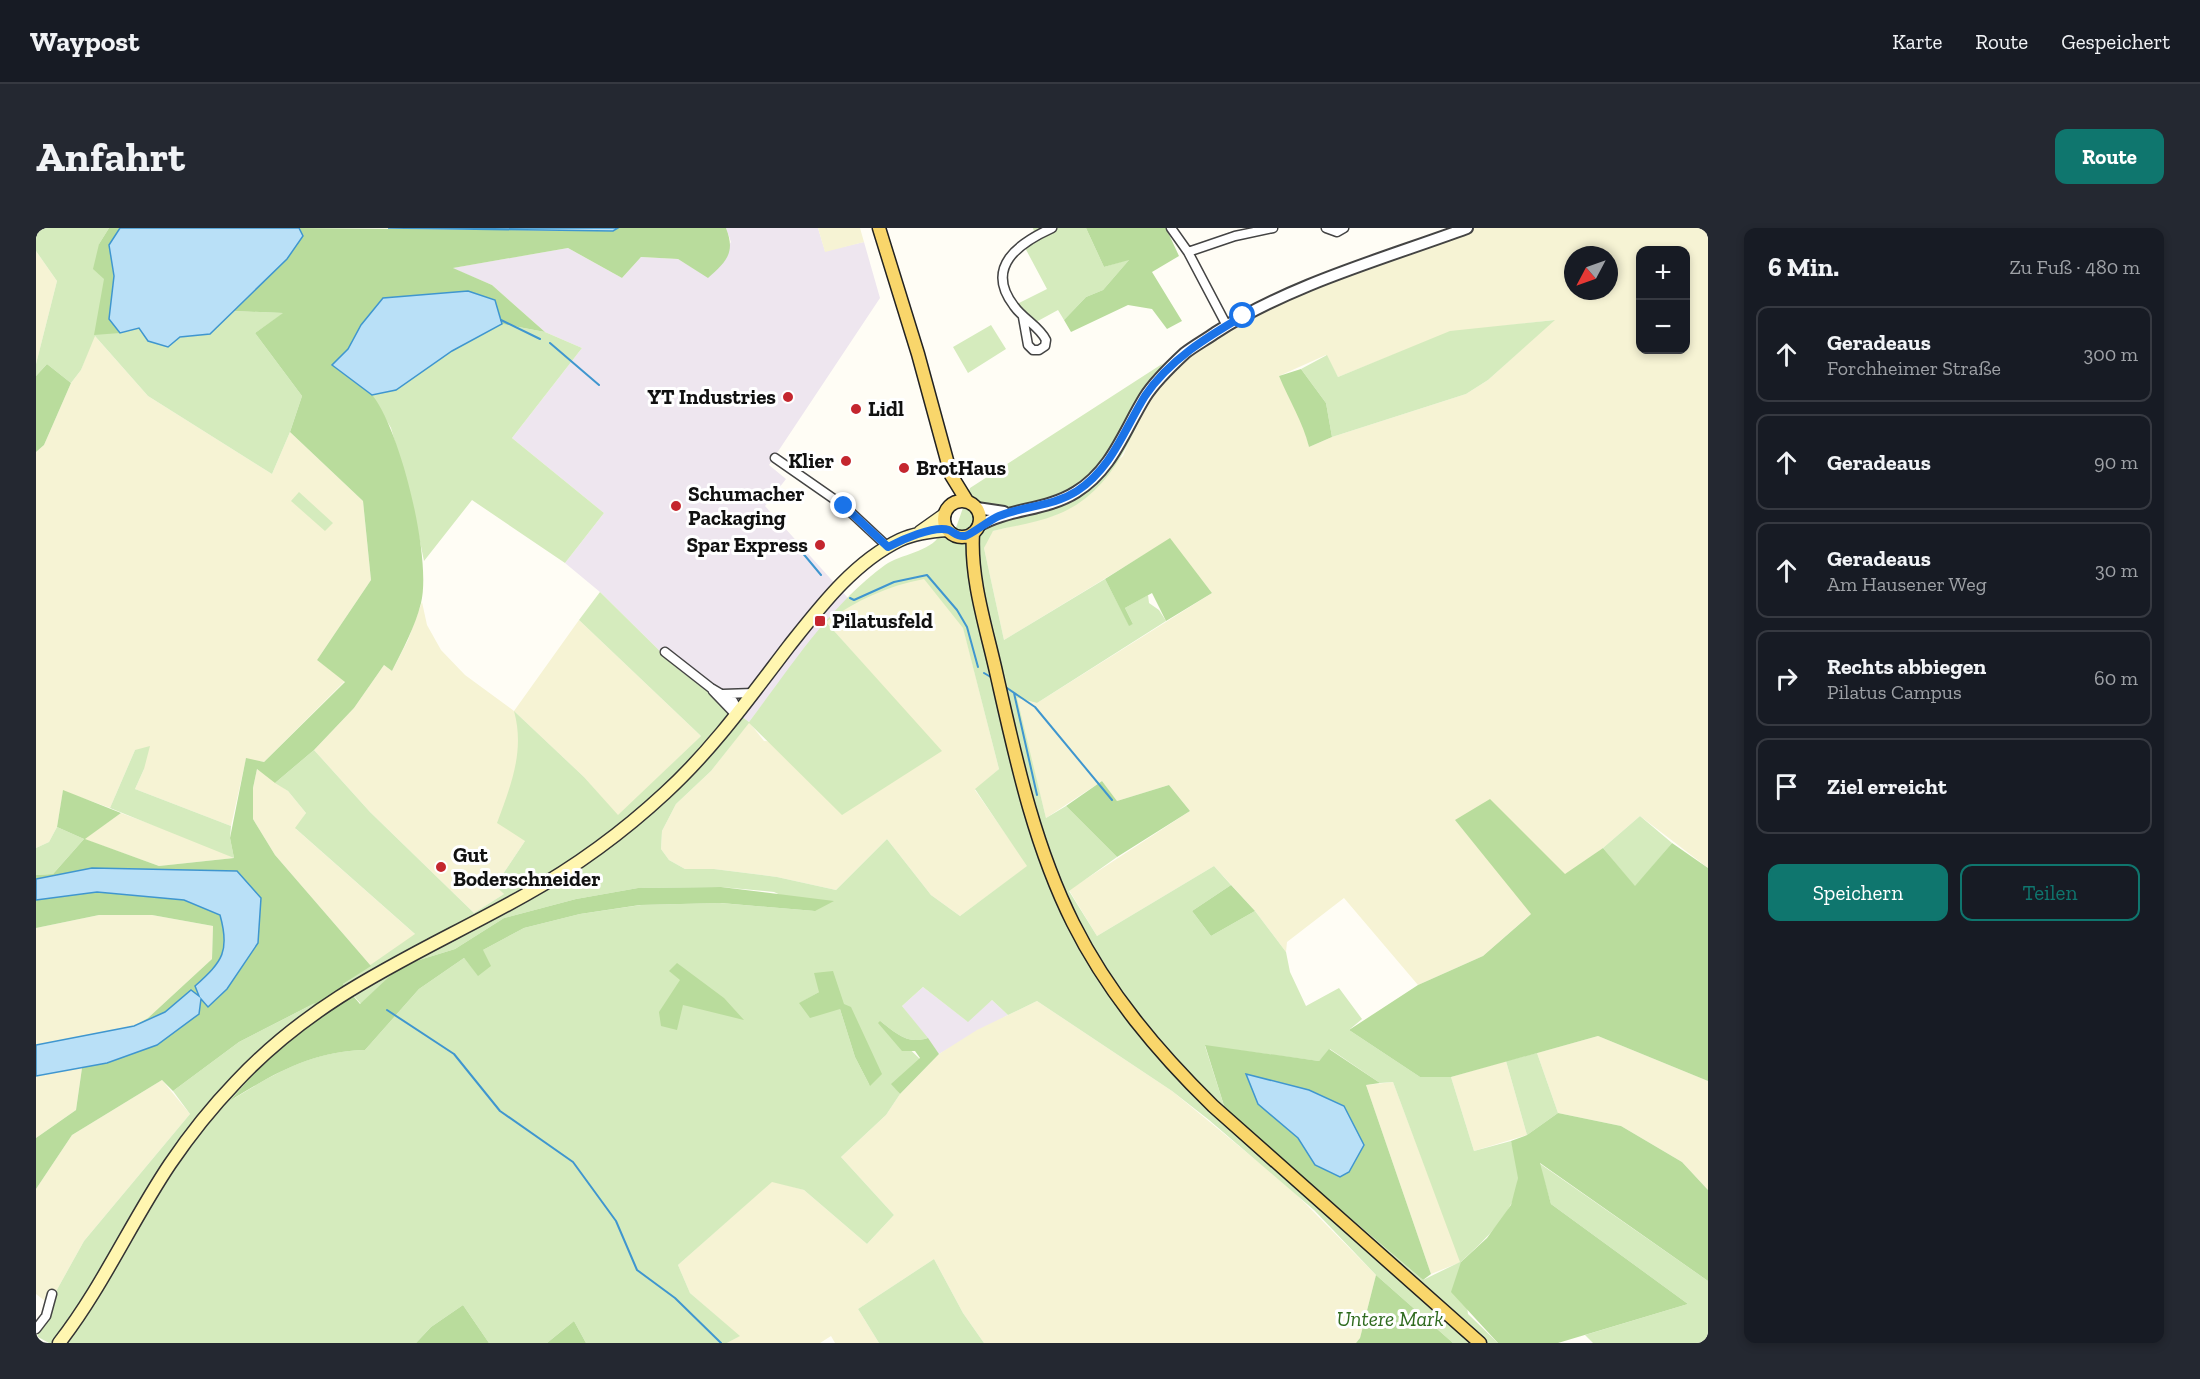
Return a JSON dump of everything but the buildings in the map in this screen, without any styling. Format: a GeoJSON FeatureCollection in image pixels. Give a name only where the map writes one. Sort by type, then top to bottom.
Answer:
{"type":"FeatureCollection","features":[{"type":"Feature","properties":{"kind":"main road"},"geometry":{"type":"LineString","coordinates":[[879,228],[918,354],[951,475],[980,520],[976,529],[974,567],[1017,765],[1038,839],[1073,923],[1111,988],[1171,1065],[1213,1106],[1480,1343]]}},
{"type":"Feature","properties":{"kind":"main road"},"geometry":{"type":"LineString","coordinates":[[951,475],[947,510],[954,533],[974,567]]}},
{"type":"Feature","properties":{"kind":"main road"},"geometry":{"type":"LineString","coordinates":[[59,1343],[170,1164],[236,1082],[282,1038],[328,1003],[378,971],[525,895],[624,829],[666,793],[737,714],[829,597],[860,568],[888,547],[916,534],[947,510],[972,505]]}},
{"type":"Feature","properties":{"kind":"main road"},"geometry":{"type":"LineString","coordinates":[[916,534],[954,533],[976,529]]}},
{"type":"Feature","properties":{"kind":"street"},"geometry":{"type":"LineString","coordinates":[[1023,316],[1013,306],[1005,287],[1006,265],[1018,246],[1052,228]]}},
{"type":"Feature","properties":{"kind":"street"},"geometry":{"type":"LineString","coordinates":[[1171,228],[1188,252],[1227,326]]}},
{"type":"Feature","properties":{"kind":"street"},"geometry":{"type":"LineString","coordinates":[[1188,252],[1235,236],[1273,228]]}},
{"type":"Feature","properties":{"kind":"street"},"geometry":{"type":"LineString","coordinates":[[1326,228],[1337,232],[1344,228]]}},
{"type":"Feature","properties":{"kind":"street"},"geometry":{"type":"LineString","coordinates":[[976,529],[1007,512],[1052,504],[1078,491],[1102,470],[1120,444],[1146,396],[1161,377],[1186,352],[1227,326],[1303,289],[1467,228]]}},
{"type":"Feature","properties":{"kind":"street"},"geometry":{"type":"LineString","coordinates":[[775,458],[844,506],[888,547]]}},
{"type":"Feature","properties":{"kind":"street"},"geometry":{"type":"LineString","coordinates":[[972,505],[1007,512]]}},
{"type":"Feature","properties":{"kind":"street"},"geometry":{"type":"LineString","coordinates":[[665,652],[711,688],[737,714]]}},
{"type":"Feature","properties":{"kind":"street"},"geometry":{"type":"LineString","coordinates":[[711,688],[733,701],[737,714]]}},
{"type":"Feature","properties":{"kind":"street"},"geometry":{"type":"LineString","coordinates":[[722,693],[753,693]]}},
{"type":"Feature","properties":{"kind":"street"},"geometry":{"type":"LineString","coordinates":[[36,1329],[46,1316],[52,1294]]}},
{"type":"Feature","properties":{"kind":"shaded area","name":"Pilatusfeld"},"geometry":{"type":"Polygon","coordinates":[[[726,228],[818,228],[825,251],[864,242],[880,298],[769,465],[786,479],[765,506],[848,598],[826,622],[749,722],[678,669],[600,592],[565,563],[604,513],[512,438],[582,348],[545,332],[492,285],[452,268],[568,248],[622,278],[641,257],[678,259],[708,277],[731,242],[726,228]]]}},
{"type":"Feature","properties":{"kind":"shaded area"},"geometry":{"type":"Polygon","coordinates":[[[818,228],[860,228],[864,242],[825,252],[818,228]]]}},
{"type":"Feature","properties":{"kind":"shaded area"},"geometry":{"type":"Polygon","coordinates":[[[1472,228],[1701,228],[1708,234],[1708,868],[1640,816],[1603,848],[1565,875],[1455,820],[1532,913],[1483,956],[1418,985],[1344,898],[1287,942],[1286,952],[1255,911],[1214,866],[1097,936],[1069,890],[1190,811],[1169,785],[1117,801],[1102,781],[1046,818],[1016,698],[1037,703],[1212,593],[1170,539],[1004,640],[984,548],[988,536],[993,531],[1056,515],[1123,456],[1162,364],[1266,306],[1472,228]],[[1554,320],[1450,332],[1338,377],[1326,355],[1279,376],[1304,425],[1309,447],[1332,437],[1466,394],[1488,380],[1554,320]]]}},
{"type":"Feature","properties":{"kind":"shaded area"},"geometry":{"type":"Polygon","coordinates":[[[36,251],[57,281],[36,364],[36,251]]]}},
{"type":"Feature","properties":{"kind":"shaded area"},"geometry":{"type":"Polygon","coordinates":[[[94,335],[148,396],[272,474],[290,432],[363,501],[371,580],[317,660],[345,681],[264,762],[246,759],[231,826],[135,789],[144,769],[135,750],[110,808],[63,791],[57,827],[49,842],[36,848],[36,452],[44,445],[71,383],[81,370],[94,335]]]}},
{"type":"Feature","properties":{"kind":"shaded area"},"geometry":{"type":"Polygon","coordinates":[[[924,578],[963,627],[999,769],[975,790],[1028,866],[960,916],[931,895],[887,839],[836,890],[777,877],[714,869],[685,869],[669,860],[661,849],[662,831],[676,804],[711,771],[749,722],[764,741],[941,752],[826,622],[852,604],[893,585],[924,578]]]}},
{"type":"Feature","properties":{"kind":"shaded area"},"geometry":{"type":"Polygon","coordinates":[[[422,602],[427,625],[441,650],[465,675],[514,711],[579,620],[701,736],[618,816],[584,777],[515,712],[519,728],[519,753],[515,772],[525,841],[495,886],[504,894],[474,913],[370,812],[314,750],[354,708],[384,665],[392,671],[408,640],[422,602]]]}},
{"type":"Feature","properties":{"kind":"shaded area"},"geometry":{"type":"Polygon","coordinates":[[[257,769],[288,791],[306,813],[296,829],[416,935],[371,966],[275,855],[253,819],[253,788],[257,769]]]}},
{"type":"Feature","properties":{"kind":"shaded area"},"geometry":{"type":"Polygon","coordinates":[[[121,813],[215,848],[234,858],[159,866],[84,839],[121,813]]]}},
{"type":"Feature","properties":{"kind":"shaded area"},"geometry":{"type":"Polygon","coordinates":[[[99,915],[152,915],[213,926],[212,959],[148,1018],[134,1026],[36,1045],[36,928],[99,915]]]}},
{"type":"Feature","properties":{"kind":"shaded area"},"geometry":{"type":"Polygon","coordinates":[[[923,987],[967,1021],[992,1000],[1008,1015],[939,1054],[902,1006],[923,987]]]}},
{"type":"Feature","properties":{"kind":"shaded area"},"geometry":{"type":"Polygon","coordinates":[[[1037,1001],[1172,1091],[1291,1189],[1376,1275],[1360,1338],[1356,1343],[984,1343],[963,1313],[934,1259],[858,1309],[879,1343],[835,1343],[831,1336],[820,1343],[727,1343],[739,1336],[690,1293],[678,1265],[772,1181],[804,1190],[867,1244],[894,1215],[841,1157],[886,1115],[900,1094],[939,1054],[977,1030],[1037,1001]]]}},
{"type":"Feature","properties":{"kind":"shaded area"},"geometry":{"type":"Polygon","coordinates":[[[1598,1036],[1708,1081],[1708,1190],[1682,1162],[1621,1126],[1558,1113],[1537,1053],[1598,1036]]]}},
{"type":"Feature","properties":{"kind":"shaded area"},"geometry":{"type":"Polygon","coordinates":[[[1506,1061],[1527,1135],[1474,1151],[1451,1077],[1506,1061]]]}},
{"type":"Feature","properties":{"kind":"shaded area"},"geometry":{"type":"Polygon","coordinates":[[[82,1068],[76,1110],[36,1138],[36,1076],[82,1068]]]}},
{"type":"Feature","properties":{"kind":"shaded area"},"geometry":{"type":"Polygon","coordinates":[[[162,1080],[190,1114],[84,1241],[49,1304],[36,1294],[36,1189],[72,1135],[162,1080]]]}},
{"type":"Feature","properties":{"kind":"shaded area"},"geometry":{"type":"Polygon","coordinates":[[[1393,1082],[1461,1262],[1431,1274],[1366,1085],[1393,1082]]]}},
{"type":"Feature","properties":{"kind":"green space"},"geometry":{"type":"Polygon","coordinates":[[[36,228],[109,228],[99,244],[104,279],[120,333],[139,328],[148,341],[210,334],[233,311],[284,313],[255,333],[302,396],[272,474],[148,396],[95,336],[81,370],[71,383],[47,364],[36,376],[36,364],[57,281],[36,251],[36,228]]]}},
{"type":"Feature","properties":{"kind":"green space"},"geometry":{"type":"Polygon","coordinates":[[[109,228],[120,228],[109,245],[114,276],[109,319],[120,333],[94,335],[104,279],[93,269],[99,244],[109,228]]]}},
{"type":"Feature","properties":{"kind":"green space"},"geometry":{"type":"Polygon","coordinates":[[[299,228],[613,231],[618,228],[726,228],[730,244],[728,256],[708,278],[678,259],[641,257],[622,278],[568,248],[453,268],[492,285],[545,332],[502,324],[494,301],[361,325],[348,349],[333,365],[373,396],[384,413],[394,437],[412,496],[418,528],[422,557],[421,603],[412,629],[392,671],[384,665],[354,708],[314,750],[275,783],[257,769],[253,788],[253,819],[275,855],[371,966],[343,984],[360,1004],[395,971],[416,961],[455,949],[504,918],[576,899],[638,888],[721,887],[834,901],[815,911],[721,903],[640,905],[580,914],[524,928],[483,950],[491,966],[478,976],[464,958],[419,989],[365,1050],[328,1054],[311,1059],[263,1081],[231,1100],[315,1003],[239,1042],[173,1091],[162,1080],[72,1135],[36,1189],[36,1138],[76,1110],[82,1068],[157,1045],[201,998],[208,1007],[227,989],[237,871],[92,868],[36,879],[36,875],[53,874],[84,839],[57,827],[63,790],[121,813],[85,839],[159,866],[234,858],[230,838],[246,758],[264,762],[345,682],[317,660],[371,580],[363,501],[290,432],[302,396],[255,333],[283,313],[233,311],[303,236],[299,228]]]}},
{"type":"Feature","properties":{"kind":"green space"},"geometry":{"type":"Polygon","coordinates":[[[1033,228],[1086,228],[1104,267],[1130,259],[1103,290],[1086,297],[1064,320],[1058,310],[1036,322],[1017,304],[1047,289],[1023,244],[1036,239],[1033,228]]]}},
{"type":"Feature","properties":{"kind":"green space"},"geometry":{"type":"Polygon","coordinates":[[[1086,228],[1166,228],[1179,256],[1152,272],[1182,321],[1167,329],[1152,309],[1128,305],[1071,332],[1064,320],[1086,297],[1103,290],[1129,260],[1104,267],[1086,228]]]}},
{"type":"Feature","properties":{"kind":"green space"},"geometry":{"type":"Polygon","coordinates":[[[1555,320],[1488,380],[1466,394],[1332,437],[1326,403],[1301,369],[1327,355],[1338,377],[1450,331],[1555,320]]]}},
{"type":"Feature","properties":{"kind":"green space"},"geometry":{"type":"Polygon","coordinates":[[[502,324],[545,332],[582,348],[512,438],[604,513],[565,563],[472,500],[424,561],[411,498],[391,428],[372,395],[396,390],[452,351],[502,324]]]}},
{"type":"Feature","properties":{"kind":"green space"},"geometry":{"type":"Polygon","coordinates":[[[991,325],[1006,349],[968,373],[953,347],[991,325]]]}},
{"type":"Feature","properties":{"kind":"green space"},"geometry":{"type":"Polygon","coordinates":[[[47,364],[71,383],[44,445],[36,452],[36,376],[47,364]]]}},
{"type":"Feature","properties":{"kind":"green space"},"geometry":{"type":"Polygon","coordinates":[[[1162,364],[1124,452],[1096,489],[1078,504],[1056,515],[993,531],[984,548],[1004,640],[1105,579],[1129,625],[1133,624],[1125,608],[1148,595],[1149,603],[1159,610],[1166,621],[1037,703],[1017,698],[1046,818],[1066,806],[1117,857],[1069,891],[1097,936],[1214,866],[1231,885],[1192,911],[1211,936],[1255,911],[1286,952],[1290,972],[1306,1006],[1339,988],[1362,1019],[1349,1030],[1420,1077],[1451,1077],[1474,1151],[1511,1141],[1517,1164],[1516,1190],[1506,1214],[1489,1235],[1461,1262],[1468,1314],[1498,1343],[1453,1343],[1376,1275],[1314,1210],[1209,1120],[1172,1091],[1037,1001],[1008,1015],[992,1000],[968,1022],[923,987],[902,1006],[928,1038],[914,1040],[902,1037],[880,1021],[920,1059],[892,1084],[900,1094],[886,1115],[841,1157],[894,1215],[867,1244],[804,1190],[772,1182],[678,1265],[690,1293],[740,1336],[727,1343],[586,1343],[574,1321],[547,1343],[489,1343],[463,1305],[431,1327],[416,1343],[49,1343],[38,1337],[37,1331],[49,1304],[84,1241],[190,1114],[173,1091],[239,1042],[317,1002],[233,1099],[280,1072],[312,1059],[346,1051],[365,1050],[419,989],[464,958],[478,975],[483,950],[524,928],[580,914],[641,905],[720,903],[815,911],[774,892],[721,887],[638,888],[576,899],[504,918],[455,949],[416,961],[395,971],[361,1004],[343,984],[415,934],[295,828],[306,813],[288,791],[275,783],[314,750],[370,812],[474,913],[504,894],[495,886],[525,841],[497,823],[515,768],[518,740],[514,711],[584,777],[618,815],[701,736],[579,620],[600,592],[678,669],[749,722],[828,618],[865,581],[885,565],[922,549],[940,535],[952,539],[970,488],[1162,364]],[[924,579],[873,595],[826,622],[942,751],[842,815],[749,723],[711,771],[676,804],[662,831],[661,849],[669,860],[685,869],[714,869],[777,877],[836,890],[887,839],[931,895],[960,916],[1027,866],[975,789],[999,769],[963,628],[924,579]],[[819,992],[800,1003],[840,1009],[855,1057],[870,1086],[844,1005],[819,992]],[[1205,1046],[1226,1112],[1423,1280],[1460,1262],[1393,1082],[1380,1083],[1330,1049],[1319,1061],[1205,1046]]]}},
{"type":"Feature","properties":{"kind":"green space"},"geometry":{"type":"Polygon","coordinates":[[[1301,369],[1326,403],[1332,437],[1309,447],[1300,420],[1279,376],[1301,369]]]}},
{"type":"Feature","properties":{"kind":"green space"},"geometry":{"type":"Polygon","coordinates":[[[299,492],[333,523],[325,531],[291,501],[299,492]]]}},
{"type":"Feature","properties":{"kind":"green space"},"geometry":{"type":"Polygon","coordinates":[[[1170,538],[1212,593],[1166,621],[1152,593],[1125,608],[1133,624],[1129,626],[1105,579],[1170,538]]]}},
{"type":"Feature","properties":{"kind":"green space"},"geometry":{"type":"Polygon","coordinates":[[[150,746],[144,769],[135,789],[231,826],[230,838],[234,858],[110,808],[135,750],[150,746]]]}},
{"type":"Feature","properties":{"kind":"green space"},"geometry":{"type":"Polygon","coordinates":[[[1102,781],[1117,801],[1169,785],[1190,811],[1117,857],[1066,806],[1102,781]]]}},
{"type":"Feature","properties":{"kind":"green space"},"geometry":{"type":"Polygon","coordinates":[[[1490,799],[1565,874],[1603,848],[1635,886],[1672,843],[1708,868],[1708,1081],[1598,1036],[1451,1077],[1420,1077],[1349,1030],[1418,985],[1483,956],[1531,914],[1455,820],[1490,799]]]}},
{"type":"Feature","properties":{"kind":"green space"},"geometry":{"type":"Polygon","coordinates":[[[1640,816],[1672,843],[1635,887],[1603,848],[1640,816]]]}},
{"type":"Feature","properties":{"kind":"green space"},"geometry":{"type":"Polygon","coordinates":[[[57,827],[84,839],[53,874],[36,875],[36,848],[49,842],[57,827]]]}},
{"type":"Feature","properties":{"kind":"green space"},"geometry":{"type":"Polygon","coordinates":[[[1231,885],[1255,911],[1211,936],[1192,911],[1231,885]]]}},
{"type":"Feature","properties":{"kind":"green space"},"geometry":{"type":"Polygon","coordinates":[[[97,892],[184,900],[220,915],[224,947],[213,970],[196,986],[200,997],[191,991],[165,1012],[134,1026],[148,1018],[212,959],[213,926],[152,915],[99,915],[36,928],[36,900],[97,892]]]}},
{"type":"Feature","properties":{"kind":"green space"},"geometry":{"type":"Polygon","coordinates":[[[677,963],[724,998],[744,1020],[683,1005],[677,1030],[661,1026],[659,1012],[680,980],[669,971],[677,963]]]}},
{"type":"Feature","properties":{"kind":"green space"},"geometry":{"type":"Polygon","coordinates":[[[833,971],[844,1004],[851,1007],[882,1074],[870,1086],[855,1057],[840,1009],[810,1018],[799,1003],[819,992],[814,973],[833,971]]]}},
{"type":"Feature","properties":{"kind":"green space"},"geometry":{"type":"Polygon","coordinates":[[[880,1021],[902,1037],[914,1040],[928,1038],[939,1054],[900,1094],[891,1084],[920,1058],[915,1051],[902,1051],[878,1023],[880,1021]]]}},
{"type":"Feature","properties":{"kind":"green space"},"geometry":{"type":"Polygon","coordinates":[[[1205,1045],[1319,1061],[1329,1049],[1380,1083],[1366,1085],[1431,1274],[1423,1280],[1226,1112],[1205,1045]]]}},
{"type":"Feature","properties":{"kind":"green space"},"geometry":{"type":"Polygon","coordinates":[[[1537,1053],[1558,1113],[1527,1135],[1506,1061],[1537,1053]]]}},
{"type":"Feature","properties":{"kind":"green space"},"geometry":{"type":"Polygon","coordinates":[[[1558,1113],[1621,1126],[1682,1162],[1708,1190],[1708,1281],[1540,1163],[1551,1204],[1688,1304],[1558,1343],[1498,1343],[1451,1292],[1461,1262],[1487,1238],[1511,1205],[1518,1178],[1511,1141],[1527,1135],[1558,1113]]]}},
{"type":"Feature","properties":{"kind":"green space"},"geometry":{"type":"Polygon","coordinates":[[[1539,1163],[1708,1281],[1708,1343],[1593,1343],[1585,1335],[1688,1304],[1551,1204],[1539,1163]]]}},
{"type":"Feature","properties":{"kind":"green space"},"geometry":{"type":"Polygon","coordinates":[[[934,1259],[963,1313],[984,1343],[879,1343],[858,1309],[934,1259]]]}},
{"type":"Feature","properties":{"kind":"green space","name":"Untere Mark"},"geometry":{"type":"Polygon","coordinates":[[[1376,1275],[1453,1343],[1356,1343],[1360,1338],[1376,1275]]]}},
{"type":"Feature","properties":{"kind":"green space"},"geometry":{"type":"Polygon","coordinates":[[[463,1305],[489,1343],[416,1343],[431,1327],[463,1305]]]}},
{"type":"Feature","properties":{"kind":"green space"},"geometry":{"type":"Polygon","coordinates":[[[574,1321],[586,1343],[547,1343],[574,1321]]]}},
{"type":"Feature","properties":{"kind":"water"},"geometry":{"type":"Polygon","coordinates":[[[120,228],[299,228],[303,236],[287,259],[210,334],[180,337],[168,347],[148,341],[139,328],[120,333],[109,319],[114,276],[109,245],[120,228]]]}},
{"type":"Feature","properties":{"kind":"water"},"geometry":{"type":"Polygon","coordinates":[[[388,228],[618,228],[613,231],[388,228]]]}},
{"type":"Feature","properties":{"kind":"water"},"geometry":{"type":"Polygon","coordinates":[[[468,291],[495,300],[502,324],[452,351],[396,390],[372,395],[332,365],[348,349],[361,325],[383,298],[468,291]]]}},
{"type":"Feature","properties":{"kind":"water"},"geometry":{"type":"Polygon","coordinates":[[[92,868],[237,871],[261,898],[258,943],[227,989],[208,1007],[201,999],[199,1014],[157,1045],[107,1063],[36,1076],[36,1045],[134,1026],[165,1012],[191,990],[199,996],[195,986],[222,955],[224,938],[220,915],[184,900],[97,892],[36,900],[36,879],[92,868]]]}},
{"type":"Feature","properties":{"kind":"water"},"geometry":{"type":"Polygon","coordinates":[[[1246,1074],[1309,1090],[1344,1106],[1364,1145],[1349,1172],[1340,1177],[1315,1165],[1298,1138],[1258,1104],[1246,1074]]]}},
{"type":"Feature","properties":{"kind":"waterway"},"geometry":{"type":"LineString","coordinates":[[501,320],[540,339]]}},
{"type":"Feature","properties":{"kind":"waterway"},"geometry":{"type":"LineString","coordinates":[[550,343],[599,385]]}},
{"type":"Feature","properties":{"kind":"waterway"},"geometry":{"type":"LineString","coordinates":[[796,545],[821,575]]}},
{"type":"Feature","properties":{"kind":"waterway"},"geometry":{"type":"LineString","coordinates":[[850,598],[854,600],[894,582],[927,575],[957,610],[967,627],[978,667]]}},
{"type":"Feature","properties":{"kind":"waterway"},"geometry":{"type":"LineString","coordinates":[[984,673],[994,679]]}},
{"type":"Feature","properties":{"kind":"waterway"},"geometry":{"type":"LineString","coordinates":[[1004,686],[1035,707],[1112,800]]}},
{"type":"Feature","properties":{"kind":"waterway"},"geometry":{"type":"LineString","coordinates":[[1014,693],[1037,795]]}},
{"type":"Feature","properties":{"kind":"waterway"},"geometry":{"type":"LineString","coordinates":[[387,1010],[454,1054],[500,1111],[573,1162],[616,1221],[637,1270],[675,1298],[721,1343]]}},
{"type":"Feature","properties":{"kind":"place","name":"YT Industries"},"geometry":{"type":"Point","coordinates":[788,397]}},
{"type":"Feature","properties":{"kind":"place","name":"Lidl"},"geometry":{"type":"Point","coordinates":[856,409]}},
{"type":"Feature","properties":{"kind":"place","name":"Klier"},"geometry":{"type":"Point","coordinates":[846,461]}},
{"type":"Feature","properties":{"kind":"place","name":"BrotHaus"},"geometry":{"type":"Point","coordinates":[904,468]}},
{"type":"Feature","properties":{"kind":"place","name":"Schumacher Packaging"},"geometry":{"type":"Point","coordinates":[676,506]}},
{"type":"Feature","properties":{"kind":"place","name":"Spar Express"},"geometry":{"type":"Point","coordinates":[820,545]}},
{"type":"Feature","properties":{"kind":"place","name":"Pilatusfeld"},"geometry":{"type":"Point","coordinates":[820,621]}},
{"type":"Feature","properties":{"kind":"place","name":"Gut Boderschneider"},"geometry":{"type":"Point","coordinates":[441,867]}},
{"type":"Feature","properties":{"kind":"route"},"geometry":{"type":"LineString","coordinates":[[844,506],[880,537],[888,547],[916,534],[936,531],[948,530],[959,536],[969,535],[978,526],[1007,512],[1052,504],[1078,491],[1102,470],[1120,444],[1146,396],[1186,352],[1243,316]]}}]}
